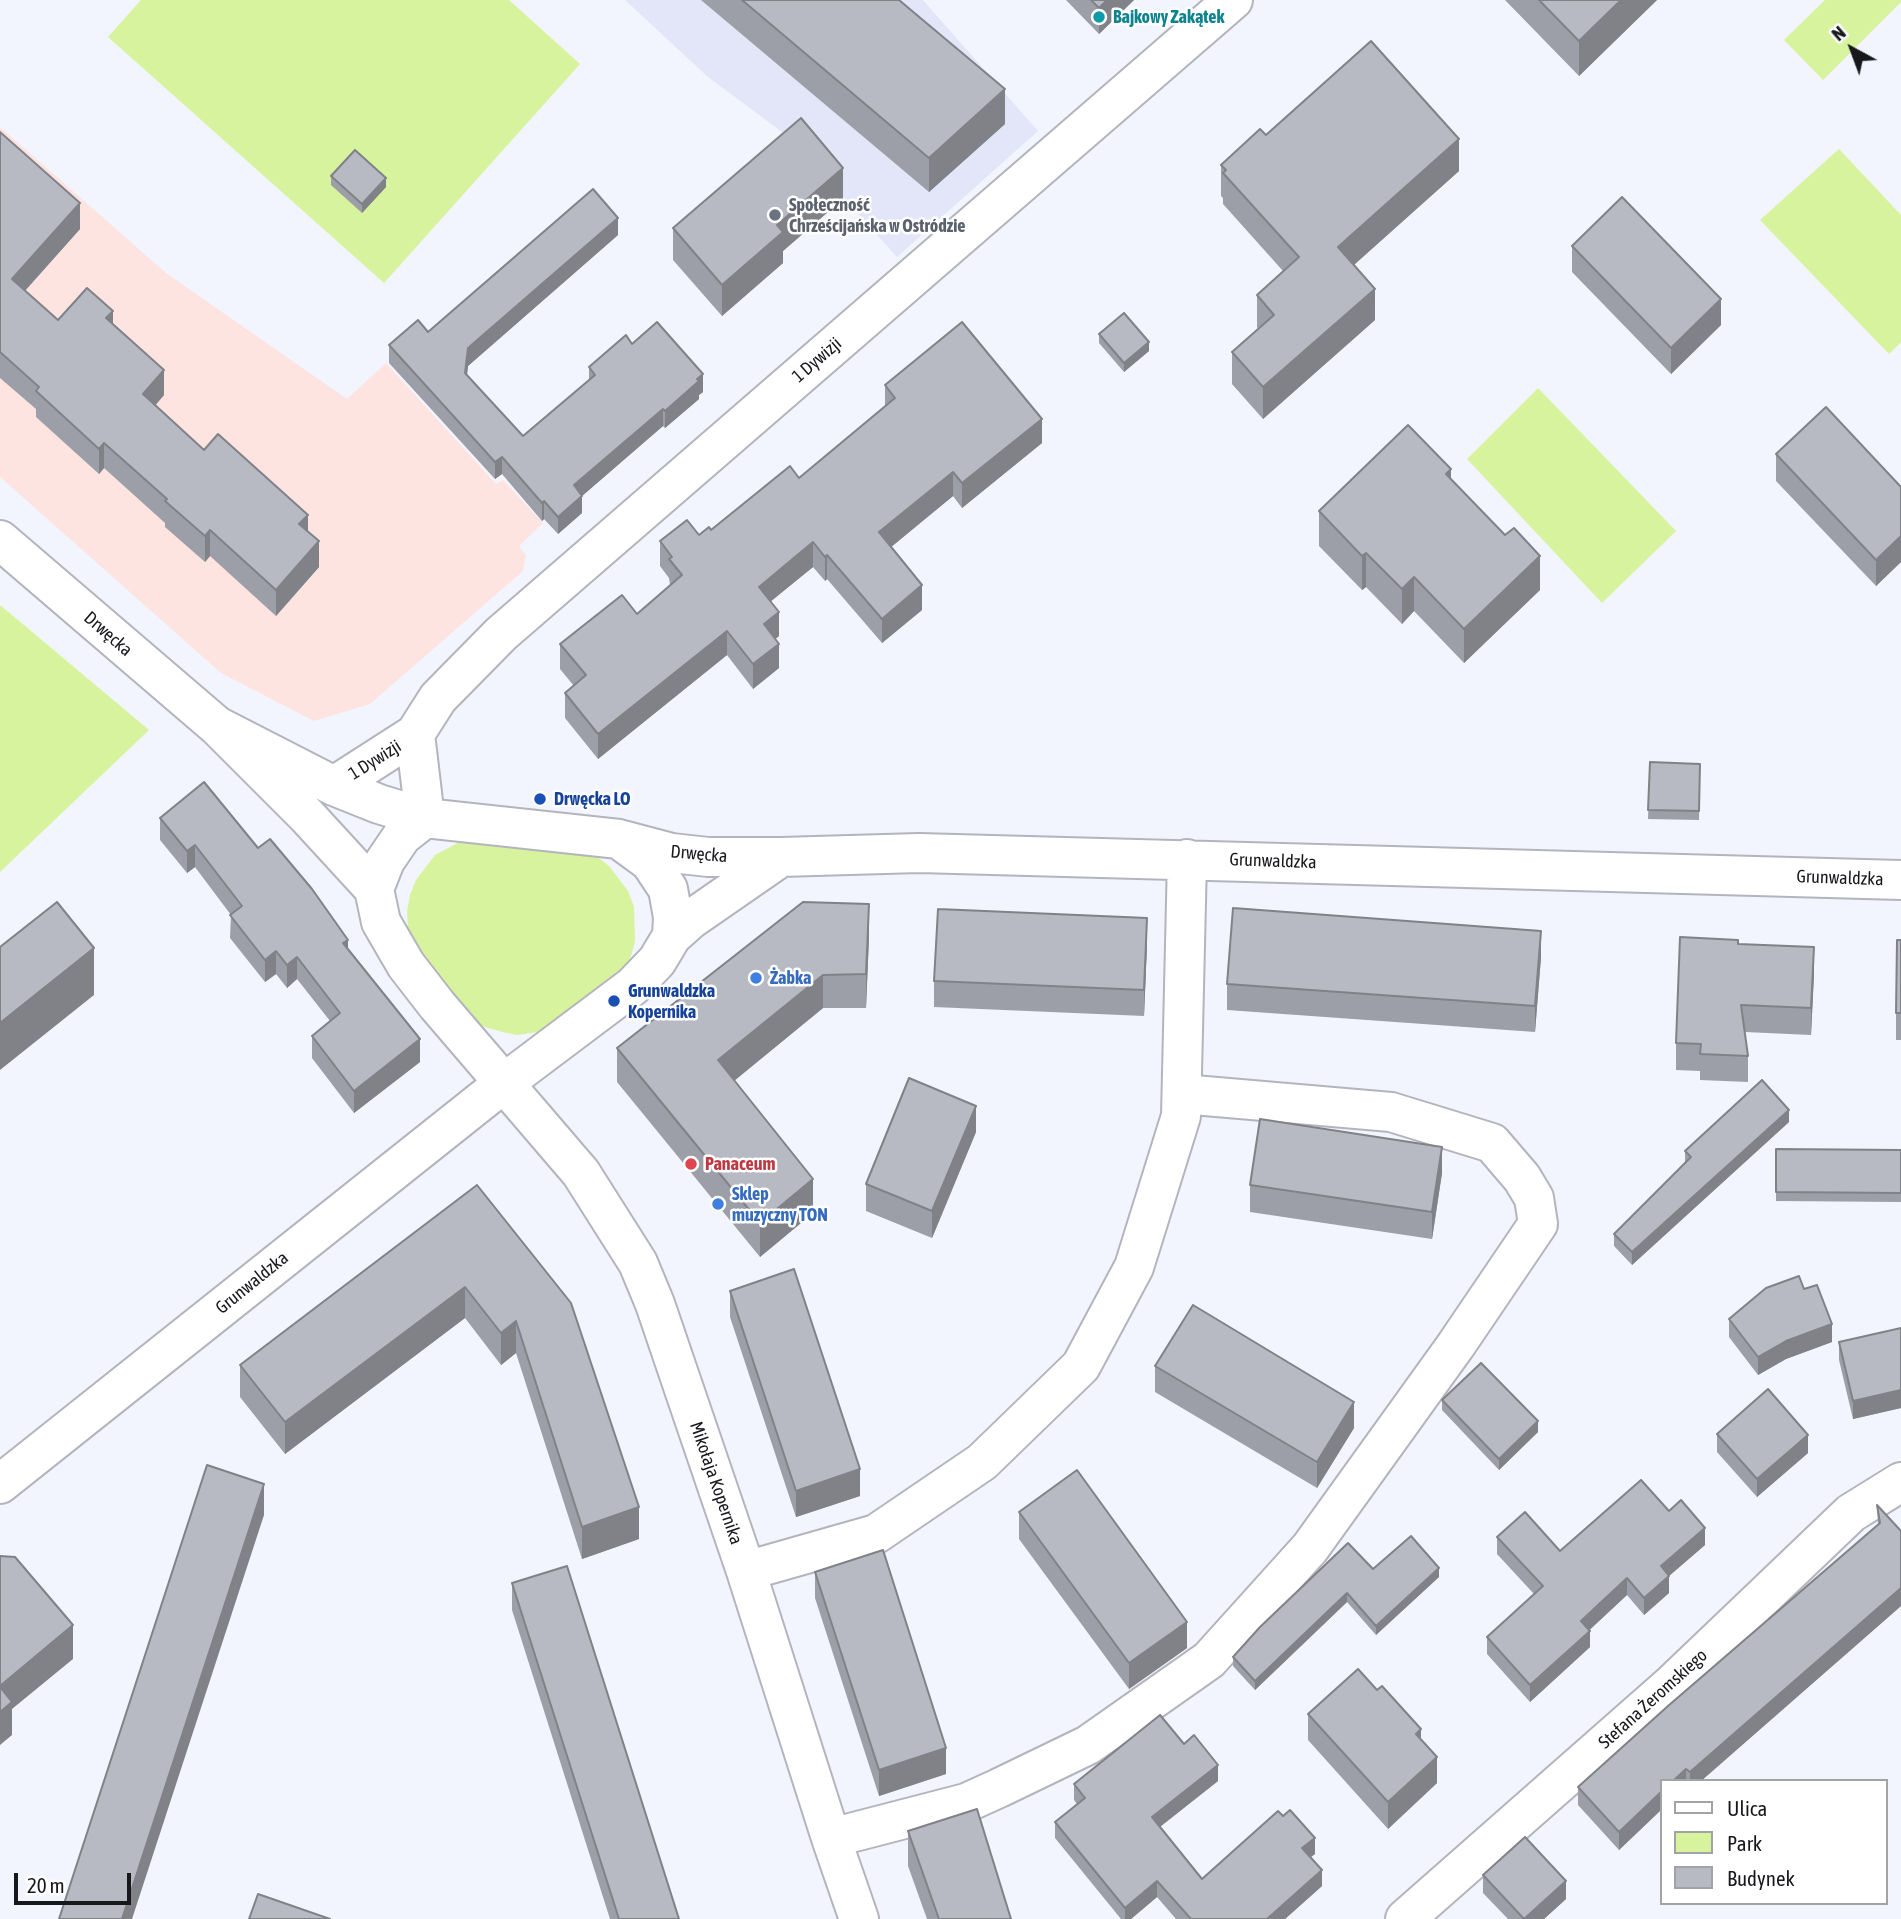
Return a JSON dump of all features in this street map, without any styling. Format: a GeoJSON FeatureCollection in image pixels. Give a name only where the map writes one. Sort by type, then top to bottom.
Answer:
{"type":"FeatureCollection","features":[{"type":"Feature","properties":{"kind":"street","name":"1 Dywizji"},"geometry":{"type":"LineString","coordinates":[[334,786],[415,734],[438,698],[501,634],[1233,0]]}},
{"type":"Feature","properties":{"kind":"street","name":"Drwęcka"},"geometry":{"type":"LineString","coordinates":[[0,540],[217,726],[307,816],[374,889]]}},
{"type":"Feature","properties":{"kind":"street","name":"Drwęcka"},"geometry":{"type":"LineString","coordinates":[[217,726],[334,786],[425,818],[620,839],[672,853],[708,857],[780,857]]}},
{"type":"Feature","properties":{"kind":"street","name":"1 Dywizji"},"geometry":{"type":"LineString","coordinates":[[415,734],[425,818]]}},
{"type":"Feature","properties":{"kind":"street"},"geometry":{"type":"LineString","coordinates":[[374,889],[385,861],[402,836],[425,818]]}},
{"type":"Feature","properties":{"kind":"street"},"geometry":{"type":"LineString","coordinates":[[620,839],[650,862],[668,889],[673,917],[672,936]]}},
{"type":"Feature","properties":{"kind":"street","name":"Grunwaldzka"},"geometry":{"type":"LineString","coordinates":[[780,857],[919,853],[1901,880]]}},
{"type":"Feature","properties":{"kind":"street"},"geometry":{"type":"LineString","coordinates":[[672,936],[690,920],[780,857]]}},
{"type":"Feature","properties":{"kind":"street"},"geometry":{"type":"LineString","coordinates":[[746,1571],[876,1534],[982,1462],[1081,1366],[1134,1267],[1181,1116],[1187,859]]}},
{"type":"Feature","properties":{"kind":"street","name":"Mikołaja Kopernika"},"geometry":{"type":"LineString","coordinates":[[374,889],[381,922],[406,965],[581,1173],[638,1263],[655,1304],[746,1571],[859,1919]]}},
{"type":"Feature","properties":{"kind":"street","name":"Grunwaldzka"},"geometry":{"type":"LineString","coordinates":[[0,1484],[504,1083],[633,986],[657,961],[672,936]]}},
{"type":"Feature","properties":{"kind":"street"},"geometry":{"type":"LineString","coordinates":[[831,1838],[967,1803],[999,1788],[1088,1745],[1209,1660],[1310,1548],[1456,1345],[1538,1224],[1534,1198],[1522,1178],[1492,1143],[1391,1112],[1182,1094]]}},
{"type":"Feature","properties":{"kind":"street","name":"Stefana Żeromskiego"},"geometry":{"type":"LineString","coordinates":[[1405,1919],[1672,1684],[1851,1513],[1901,1482]]}},
{"type":"Feature","properties":{"kind":"shaded area"},"geometry":{"type":"Polygon","coordinates":[[[625,0],[923,0],[1038,131],[897,257],[790,138],[708,77],[625,0]]]}},
{"type":"Feature","properties":{"kind":"shaded area"},"geometry":{"type":"Polygon","coordinates":[[[0,127],[166,273],[347,399],[386,363],[496,484],[503,480],[543,523],[519,546],[526,555],[523,571],[370,704],[314,721],[221,673],[0,477],[0,127]]]}},
{"type":"Feature","properties":{"kind":"green space"},"geometry":{"type":"Polygon","coordinates":[[[141,0],[509,0],[580,64],[384,283],[108,37],[141,0]]]}},
{"type":"Feature","properties":{"kind":"green space"},"geometry":{"type":"Polygon","coordinates":[[[1825,0],[1901,2],[1823,80],[1784,40],[1825,0]]]}},
{"type":"Feature","properties":{"kind":"green space"},"geometry":{"type":"Polygon","coordinates":[[[1839,149],[1901,215],[1901,342],[1889,354],[1760,220],[1839,149]]]}},
{"type":"Feature","properties":{"kind":"green space"},"geometry":{"type":"Polygon","coordinates":[[[1538,388],[1676,531],[1602,603],[1467,459],[1538,388]]]}},
{"type":"Feature","properties":{"kind":"green space"},"geometry":{"type":"Polygon","coordinates":[[[0,605],[149,730],[0,872],[0,605]]]}},
{"type":"Feature","properties":{"kind":"green space"},"geometry":{"type":"Polygon","coordinates":[[[469,837],[596,856],[609,866],[628,891],[634,907],[635,941],[622,974],[545,1031],[517,1035],[482,1026],[467,1017],[415,949],[408,929],[407,911],[416,880],[435,855],[469,837]]]}},
{"type":"Feature","properties":{"kind":"building"},"geometry":{"type":"Polygon","coordinates":[[[742,0],[899,0],[1005,89],[929,158],[742,0]]]}},
{"type":"Feature","properties":{"kind":"building"},"geometry":{"type":"Polygon","coordinates":[[[1091,0],[1107,0],[1099,8],[1091,0]]]}},
{"type":"Feature","properties":{"kind":"building"},"geometry":{"type":"Polygon","coordinates":[[[1539,0],[1621,0],[1579,41],[1539,0]]]}},
{"type":"Feature","properties":{"kind":"building"},"geometry":{"type":"Polygon","coordinates":[[[1371,41],[1459,139],[1338,247],[1375,289],[1263,387],[1232,352],[1274,315],[1257,295],[1299,257],[1223,173],[1226,170],[1221,165],[1260,129],[1266,135],[1371,41]]]}},
{"type":"Feature","properties":{"kind":"building"},"geometry":{"type":"Polygon","coordinates":[[[801,118],[843,168],[777,225],[783,232],[722,285],[673,228],[801,118]]]}},
{"type":"Feature","properties":{"kind":"building"},"geometry":{"type":"Polygon","coordinates":[[[0,132],[80,203],[12,279],[58,320],[87,288],[113,311],[106,318],[164,370],[143,394],[204,450],[218,434],[308,515],[299,524],[319,541],[276,590],[210,530],[205,536],[104,443],[99,449],[36,391],[39,387],[0,352],[0,132]]]}},
{"type":"Feature","properties":{"kind":"building"},"geometry":{"type":"Polygon","coordinates":[[[355,150],[386,178],[362,204],[331,176],[355,150]]]}},
{"type":"Feature","properties":{"kind":"building"},"geometry":{"type":"Polygon","coordinates":[[[593,189],[618,218],[468,348],[465,373],[523,436],[595,375],[589,367],[626,335],[632,344],[657,322],[703,374],[697,379],[699,381],[665,411],[663,409],[574,485],[582,496],[558,517],[544,501],[542,503],[502,457],[495,462],[389,345],[418,320],[428,332],[593,189]]]}},
{"type":"Feature","properties":{"kind":"building"},"geometry":{"type":"Polygon","coordinates":[[[1622,197],[1721,299],[1671,348],[1572,246],[1622,197]]]}},
{"type":"Feature","properties":{"kind":"building"},"geometry":{"type":"Polygon","coordinates":[[[1124,313],[1149,342],[1124,363],[1099,334],[1124,313]]]}},
{"type":"Feature","properties":{"kind":"building"},"geometry":{"type":"Polygon","coordinates":[[[962,322],[1042,419],[962,483],[953,472],[879,532],[922,585],[882,619],[813,542],[759,587],[779,612],[764,624],[779,644],[753,664],[727,631],[598,734],[565,693],[586,675],[560,644],[622,595],[637,614],[682,575],[669,559],[672,557],[660,541],[687,520],[699,535],[709,527],[711,530],[790,466],[799,478],[895,398],[885,385],[962,322]]]}},
{"type":"Feature","properties":{"kind":"building"},"geometry":{"type":"Polygon","coordinates":[[[1826,407],[1901,487],[1901,536],[1876,560],[1776,454],[1826,407]]]}},
{"type":"Feature","properties":{"kind":"building"},"geometry":{"type":"Polygon","coordinates":[[[1408,425],[1451,469],[1446,474],[1505,535],[1514,528],[1540,556],[1464,629],[1414,577],[1402,589],[1366,553],[1362,556],[1319,511],[1408,425]]]}},
{"type":"Feature","properties":{"kind":"building"},"geometry":{"type":"Polygon","coordinates":[[[1650,762],[1700,764],[1699,811],[1648,810],[1650,762]]]}},
{"type":"Feature","properties":{"kind":"building"},"geometry":{"type":"Polygon","coordinates":[[[204,782],[258,848],[270,839],[312,889],[348,940],[343,943],[420,1039],[354,1091],[312,1036],[340,1013],[297,957],[287,965],[276,951],[265,960],[230,915],[242,906],[195,845],[187,851],[160,818],[204,782]]]}},
{"type":"Feature","properties":{"kind":"building"},"geometry":{"type":"Polygon","coordinates":[[[57,902],[94,948],[0,1023],[0,947],[57,902]]]}},
{"type":"Feature","properties":{"kind":"building"},"geometry":{"type":"Polygon","coordinates":[[[803,902],[869,904],[866,974],[823,975],[718,1060],[813,1179],[760,1223],[617,1048],[803,902]]]}},
{"type":"Feature","properties":{"kind":"building"},"geometry":{"type":"Polygon","coordinates":[[[1233,908],[1541,931],[1535,1006],[1227,984],[1233,908]]]}},
{"type":"Feature","properties":{"kind":"building"},"geometry":{"type":"Polygon","coordinates":[[[938,909],[1147,918],[1144,990],[934,981],[938,909]]]}},
{"type":"Feature","properties":{"kind":"building"},"geometry":{"type":"Polygon","coordinates":[[[1680,937],[1738,940],[1738,944],[1814,947],[1811,1008],[1741,1005],[1748,1056],[1700,1054],[1701,1044],[1676,1043],[1680,937]]]}},
{"type":"Feature","properties":{"kind":"building"},"geometry":{"type":"Polygon","coordinates":[[[1897,940],[1901,940],[1901,1013],[1896,1013],[1897,940]]]}},
{"type":"Feature","properties":{"kind":"building"},"geometry":{"type":"Polygon","coordinates":[[[909,1078],[976,1106],[932,1211],[866,1184],[909,1078]]]}},
{"type":"Feature","properties":{"kind":"building"},"geometry":{"type":"Polygon","coordinates":[[[1762,1080],[1789,1110],[1632,1252],[1614,1234],[1691,1157],[1685,1151],[1762,1080]]]}},
{"type":"Feature","properties":{"kind":"building"},"geometry":{"type":"Polygon","coordinates":[[[1260,1119],[1442,1147],[1432,1212],[1250,1185],[1260,1119]]]}},
{"type":"Feature","properties":{"kind":"building"},"geometry":{"type":"Polygon","coordinates":[[[1776,1149],[1901,1150],[1901,1193],[1776,1192],[1776,1149]]]}},
{"type":"Feature","properties":{"kind":"building"},"geometry":{"type":"Polygon","coordinates":[[[477,1185],[571,1303],[639,1507],[582,1527],[516,1321],[501,1333],[465,1287],[285,1422],[240,1365],[477,1185]]]}},
{"type":"Feature","properties":{"kind":"building"},"geometry":{"type":"Polygon","coordinates":[[[794,1269],[860,1469],[796,1491],[730,1291],[794,1269]]]}},
{"type":"Feature","properties":{"kind":"building"},"geometry":{"type":"Polygon","coordinates":[[[1799,1276],[1804,1289],[1817,1285],[1832,1324],[1786,1341],[1758,1357],[1729,1319],[1766,1288],[1799,1276]]]}},
{"type":"Feature","properties":{"kind":"building"},"geometry":{"type":"Polygon","coordinates":[[[1193,1305],[1354,1402],[1317,1462],[1155,1366],[1193,1305]]]}},
{"type":"Feature","properties":{"kind":"building"},"geometry":{"type":"Polygon","coordinates":[[[1901,1328],[1901,1390],[1853,1401],[1839,1342],[1901,1328]]]}},
{"type":"Feature","properties":{"kind":"building"},"geometry":{"type":"Polygon","coordinates":[[[1481,1363],[1538,1421],[1499,1459],[1442,1400],[1481,1363]]]}},
{"type":"Feature","properties":{"kind":"building"},"geometry":{"type":"Polygon","coordinates":[[[1768,1389],[1808,1435],[1757,1479],[1717,1434],[1768,1389]]]}},
{"type":"Feature","properties":{"kind":"building"},"geometry":{"type":"Polygon","coordinates":[[[207,1465],[264,1484],[122,1919],[59,1919],[207,1465]]]}},
{"type":"Feature","properties":{"kind":"building"},"geometry":{"type":"Polygon","coordinates":[[[1077,1470],[1187,1622],[1129,1663],[1019,1512],[1077,1470]]]}},
{"type":"Feature","properties":{"kind":"building"},"geometry":{"type":"Polygon","coordinates":[[[1641,1480],[1669,1511],[1681,1500],[1705,1528],[1661,1566],[1669,1576],[1644,1598],[1627,1578],[1581,1621],[1590,1631],[1530,1685],[1487,1637],[1543,1586],[1497,1537],[1525,1512],[1560,1551],[1641,1480]]]}},
{"type":"Feature","properties":{"kind":"building"},"geometry":{"type":"Polygon","coordinates":[[[1877,1505],[1901,1531],[1901,1588],[1690,1772],[1686,1769],[1675,1779],[1660,1779],[1660,1793],[1619,1832],[1578,1787],[1880,1523],[1877,1505]]]}},
{"type":"Feature","properties":{"kind":"building"},"geometry":{"type":"Polygon","coordinates":[[[1411,1536],[1439,1568],[1376,1626],[1347,1593],[1255,1681],[1233,1657],[1260,1627],[1348,1543],[1373,1569],[1411,1536]]]}},
{"type":"Feature","properties":{"kind":"building"},"geometry":{"type":"Polygon","coordinates":[[[883,1550],[946,1748],[879,1770],[815,1572],[883,1550]]]}},
{"type":"Feature","properties":{"kind":"building"},"geometry":{"type":"Polygon","coordinates":[[[0,1556],[15,1557],[73,1625],[0,1686],[0,1556]]]}},
{"type":"Feature","properties":{"kind":"building"},"geometry":{"type":"Polygon","coordinates":[[[567,1566],[679,1919],[619,1919],[512,1583],[567,1566]]]}},
{"type":"Feature","properties":{"kind":"building"},"geometry":{"type":"Polygon","coordinates":[[[1358,1669],[1377,1690],[1382,1686],[1421,1729],[1416,1734],[1437,1757],[1388,1802],[1308,1714],[1358,1669]]]}},
{"type":"Feature","properties":{"kind":"building"},"geometry":{"type":"Polygon","coordinates":[[[0,1687],[12,1702],[0,1712],[0,1687]]]}},
{"type":"Feature","properties":{"kind":"building"},"geometry":{"type":"Polygon","coordinates":[[[1160,1715],[1184,1744],[1194,1735],[1218,1765],[1152,1817],[1202,1879],[1278,1811],[1283,1816],[1290,1810],[1315,1838],[1302,1848],[1322,1870],[1267,1919],[1191,1919],[1157,1881],[1125,1908],[1055,1822],[1085,1798],[1074,1784],[1160,1715]]]}},
{"type":"Feature","properties":{"kind":"building"},"geometry":{"type":"Polygon","coordinates":[[[977,1809],[1011,1919],[939,1919],[908,1831],[977,1809]]]}},
{"type":"Feature","properties":{"kind":"building"},"geometry":{"type":"Polygon","coordinates":[[[1525,1837],[1566,1881],[1524,1919],[1483,1875],[1525,1837]]]}},
{"type":"Feature","properties":{"kind":"building"},"geometry":{"type":"Polygon","coordinates":[[[258,1894],[330,1919],[249,1919],[258,1894]]]}},
{"type":"Feature","properties":{"kind":"place","name":"Bajkowy Zakątek"},"geometry":{"type":"Point","coordinates":[1099,17]}},
{"type":"Feature","properties":{"kind":"place","name":"Społeczność Chrześcijańska w Ostródzie"},"geometry":{"type":"Point","coordinates":[775,215]}},
{"type":"Feature","properties":{"kind":"place","name":"Drwęcka LO"},"geometry":{"type":"Point","coordinates":[540,799]}},
{"type":"Feature","properties":{"kind":"place","name":"Żabka"},"geometry":{"type":"Point","coordinates":[756,978]}},
{"type":"Feature","properties":{"kind":"place","name":"Grunwaldzka Kopernika"},"geometry":{"type":"Point","coordinates":[614,1001]}},
{"type":"Feature","properties":{"kind":"place","name":"Panaceum"},"geometry":{"type":"Point","coordinates":[691,1164]}},
{"type":"Feature","properties":{"kind":"place","name":"Sklep muzyczny TON"},"geometry":{"type":"Point","coordinates":[718,1204]}}]}
